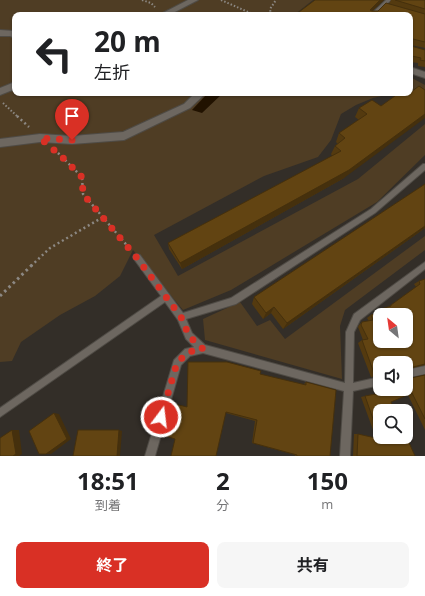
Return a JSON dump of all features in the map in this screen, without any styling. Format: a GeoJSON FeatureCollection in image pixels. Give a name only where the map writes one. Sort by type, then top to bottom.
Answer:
{"type":"FeatureCollection","features":[{"type":"Feature","properties":{"kind":"street"},"geometry":{"type":"LineString","coordinates":[[169,12],[194,0]]}},
{"type":"Feature","properties":{"kind":"street"},"geometry":{"type":"LineString","coordinates":[[0,33],[12,34]]}},
{"type":"Feature","properties":{"kind":"street"},"geometry":{"type":"LineString","coordinates":[[413,71],[425,75]]}},
{"type":"Feature","properties":{"kind":"street"},"geometry":{"type":"LineString","coordinates":[[0,92],[12,86]]}},
{"type":"Feature","properties":{"kind":"street"},"geometry":{"type":"LineString","coordinates":[[0,143],[40,138],[72,140],[124,136],[187,106],[198,96]]}},
{"type":"Feature","properties":{"kind":"lane"},"geometry":{"type":"LineString","coordinates":[[376,12],[389,0]]}},
{"type":"Feature","properties":{"kind":"lane"},"geometry":{"type":"LineString","coordinates":[[383,6],[390,8]]}},
{"type":"Feature","properties":{"kind":"lane"},"geometry":{"type":"LineString","coordinates":[[181,317],[233,301],[373,211],[425,166]]}},
{"type":"Feature","properties":{"kind":"lane"},"geometry":{"type":"LineString","coordinates":[[137,258],[181,317],[189,336],[203,349]]}},
{"type":"Feature","properties":{"kind":"lane"},"geometry":{"type":"LineString","coordinates":[[345,456],[349,388],[350,332],[357,316],[424,266]]}},
{"type":"Feature","properties":{"kind":"lane"},"geometry":{"type":"LineString","coordinates":[[0,413],[166,297]]}},
{"type":"Feature","properties":{"kind":"lane"},"geometry":{"type":"LineString","coordinates":[[150,456],[177,363],[188,352],[203,349],[349,388],[373,383]]}},
{"type":"Feature","properties":{"kind":"lane"},"geometry":{"type":"LineString","coordinates":[[413,373],[425,370]]}},
{"type":"Feature","properties":{"kind":"path"},"geometry":{"type":"LineString","coordinates":[[142,0],[151,3],[160,12]]}},
{"type":"Feature","properties":{"kind":"path"},"geometry":{"type":"LineString","coordinates":[[220,0],[248,12]]}},
{"type":"Feature","properties":{"kind":"path"},"geometry":{"type":"LineString","coordinates":[[270,12],[270,9],[276,0]]}},
{"type":"Feature","properties":{"kind":"path"},"geometry":{"type":"LineString","coordinates":[[0,100],[82,177],[83,194],[137,258]]}},
{"type":"Feature","properties":{"kind":"path"},"geometry":{"type":"LineString","coordinates":[[0,296],[50,248],[103,217]]}},
{"type":"Feature","properties":{"kind":"shaded area"},"geometry":{"type":"Polygon","coordinates":[[[0,0],[313,0],[298,12],[12,12],[12,96],[382,96],[356,105],[341,114],[331,140],[318,157],[264,176],[154,235],[178,276],[358,179],[425,124],[425,155],[377,202],[231,290],[183,310],[133,250],[120,276],[95,296],[60,315],[21,342],[12,361],[0,362],[0,0]]]}},
{"type":"Feature","properties":{"kind":"shaded area"},"geometry":{"type":"Polygon","coordinates":[[[413,79],[425,85],[425,98],[408,96],[413,96],[413,79]]]}},
{"type":"Feature","properties":{"kind":"shaded area"},"geometry":{"type":"Polygon","coordinates":[[[205,96],[220,96],[202,113],[192,110],[205,96]]]}},
{"type":"Feature","properties":{"kind":"shaded area"},"geometry":{"type":"Polygon","coordinates":[[[425,236],[425,250],[345,310],[340,326],[342,379],[205,340],[203,319],[240,302],[257,326],[270,320],[285,339],[425,236]]]}},
{"type":"Feature","properties":{"kind":"building"},"geometry":{"type":"Polygon","coordinates":[[[315,0],[380,0],[370,10],[378,11],[386,3],[425,14],[425,42],[413,39],[413,12],[299,12],[315,0]]]}},
{"type":"Feature","properties":{"kind":"building"},"geometry":{"type":"Polygon","coordinates":[[[395,0],[425,0],[425,9],[395,0]]]}},
{"type":"Feature","properties":{"kind":"building"},"geometry":{"type":"Polygon","coordinates":[[[413,47],[425,50],[425,61],[420,60],[421,58],[413,56],[413,47]]]}},
{"type":"Feature","properties":{"kind":"building"},"geometry":{"type":"Polygon","coordinates":[[[419,86],[425,90],[425,114],[349,170],[180,263],[168,243],[341,151],[335,146],[345,138],[339,133],[367,114],[359,108],[372,100],[381,106],[395,96],[413,96],[413,90],[419,86]]]}},
{"type":"Feature","properties":{"kind":"building"},"geometry":{"type":"Polygon","coordinates":[[[425,184],[425,226],[287,323],[274,307],[266,313],[254,297],[425,184]]]}},
{"type":"Feature","properties":{"kind":"building"},"geometry":{"type":"Polygon","coordinates":[[[425,279],[425,364],[413,367],[413,356],[373,356],[373,370],[362,340],[368,339],[361,325],[362,322],[373,320],[373,348],[413,348],[413,308],[384,308],[391,306],[420,284],[419,281],[425,279]]]}},
{"type":"Feature","properties":{"kind":"building"},"geometry":{"type":"Polygon","coordinates":[[[188,362],[227,362],[261,371],[260,374],[306,385],[306,382],[336,390],[330,456],[297,456],[253,443],[257,420],[226,412],[216,456],[171,456],[175,439],[166,436],[175,404],[187,407],[188,362]]]}},
{"type":"Feature","properties":{"kind":"building"},"geometry":{"type":"Polygon","coordinates":[[[425,375],[425,419],[413,395],[413,378],[425,375]]]}},
{"type":"Feature","properties":{"kind":"building"},"geometry":{"type":"Polygon","coordinates":[[[373,395],[373,396],[405,396],[391,402],[392,404],[373,404],[373,419],[365,396],[373,395]]]}},
{"type":"Feature","properties":{"kind":"building"},"geometry":{"type":"Polygon","coordinates":[[[54,413],[67,439],[46,454],[39,454],[29,431],[54,413]]]}},
{"type":"Feature","properties":{"kind":"building"},"geometry":{"type":"Polygon","coordinates":[[[12,430],[16,454],[13,456],[0,456],[0,438],[12,430]]]}},
{"type":"Feature","properties":{"kind":"building"},"geometry":{"type":"Polygon","coordinates":[[[78,430],[119,430],[117,456],[73,456],[78,430]]]}},
{"type":"Feature","properties":{"kind":"building"},"geometry":{"type":"Polygon","coordinates":[[[358,434],[373,437],[373,444],[410,444],[415,456],[357,456],[358,434]]]}},
{"type":"Feature","properties":{"kind":"route"},"geometry":{"type":"LineString","coordinates":[[72,140],[40,138],[82,177],[83,194],[137,258],[181,317],[189,336],[203,349],[188,352],[177,363],[161,417]]}}]}
